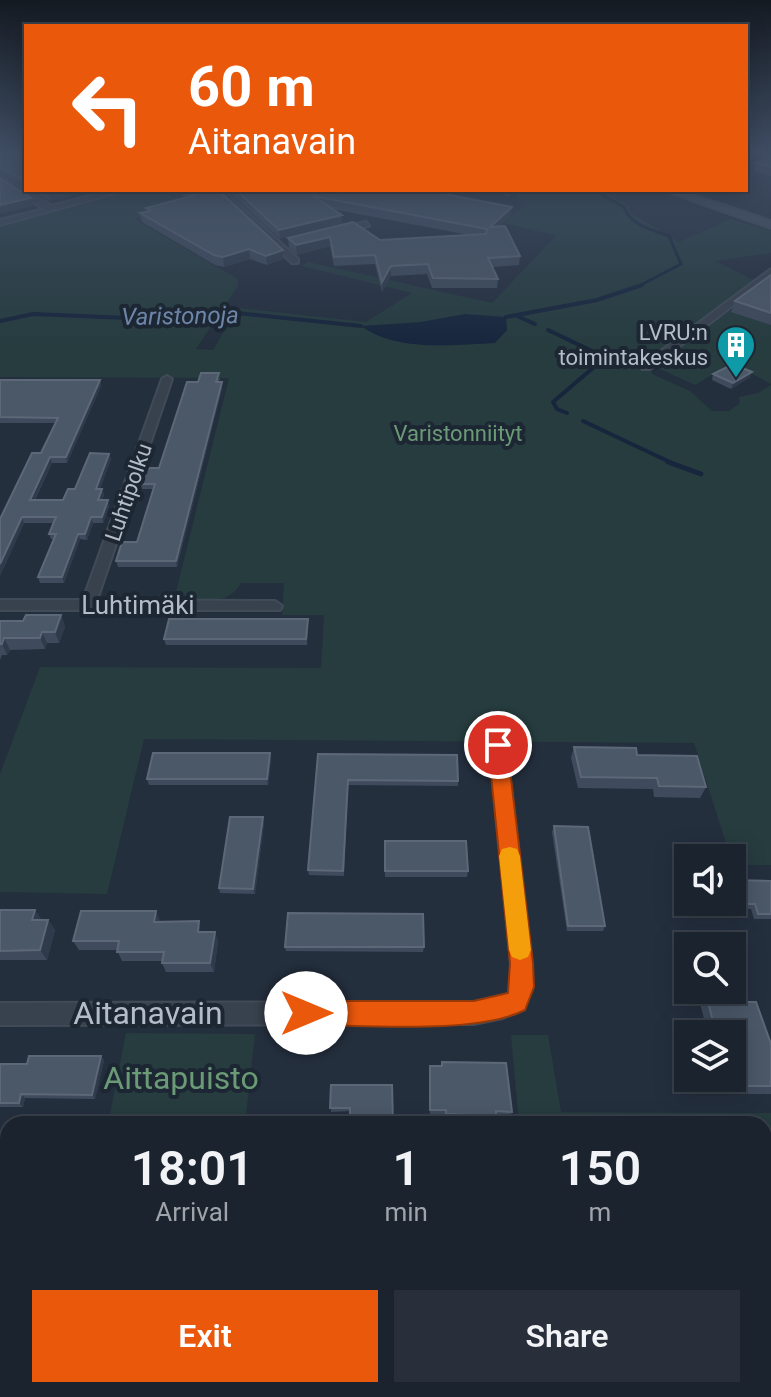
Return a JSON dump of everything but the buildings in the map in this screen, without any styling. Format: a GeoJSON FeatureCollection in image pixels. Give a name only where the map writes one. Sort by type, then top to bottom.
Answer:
{"type":"FeatureCollection","features":[{"type":"Feature","properties":{"kind":"main road"},"geometry":{"type":"LineString","coordinates":[[745,216],[771,225]]}},
{"type":"Feature","properties":{"kind":"street"},"geometry":{"type":"LineString","coordinates":[[0,223],[24,216]]}},
{"type":"Feature","properties":{"kind":"street"},"geometry":{"type":"LineString","coordinates":[[245,216],[295,261]]}},
{"type":"Feature","properties":{"kind":"street"},"geometry":{"type":"LineString","coordinates":[[325,233],[366,224]]}},
{"type":"Feature","properties":{"kind":"street"},"geometry":{"type":"LineString","coordinates":[[275,245],[296,240]]}},
{"type":"Feature","properties":{"kind":"street"},"geometry":{"type":"LineString","coordinates":[[646,367],[771,272]]}},
{"type":"Feature","properties":{"kind":"street","name":"Luhtipolku"},"geometry":{"type":"LineString","coordinates":[[89,604],[167,379]]}},
{"type":"Feature","properties":{"kind":"street","name":"Luhtimäki"},"geometry":{"type":"LineString","coordinates":[[0,605],[275,606]]}},
{"type":"Feature","properties":{"kind":"street","name":"Aitanavain"},"geometry":{"type":"LineString","coordinates":[[0,1014],[474,1013],[503,1008],[517,1001],[522,987],[521,963],[498,745]]}},
{"type":"Feature","properties":{"kind":"green space","name":"Varistonniityt"},"geometry":{"type":"Polygon","coordinates":[[[33,216],[144,216],[134,219],[238,279],[238,286],[196,349],[213,350],[238,308],[366,322],[412,293],[302,266],[308,262],[492,303],[556,236],[504,223],[512,216],[635,216],[679,242],[731,219],[771,231],[771,253],[715,261],[755,281],[660,353],[646,349],[633,357],[651,366],[652,374],[690,391],[712,411],[729,411],[740,403],[739,397],[758,393],[771,385],[771,865],[746,865],[746,844],[726,844],[694,743],[144,739],[107,894],[0,892],[0,774],[40,667],[321,668],[324,615],[282,615],[284,583],[241,583],[235,591],[220,599],[174,600],[229,378],[0,377],[0,225],[33,216]]]}},
{"type":"Feature","properties":{"kind":"green space"},"geometry":{"type":"Polygon","coordinates":[[[728,310],[771,325],[771,384],[731,363],[695,385],[658,368],[657,362],[728,310]]]}},
{"type":"Feature","properties":{"kind":"green space","name":"Aittapuisto"},"geometry":{"type":"Polygon","coordinates":[[[126,1033],[255,1034],[246,1116],[110,1116],[126,1033]]]}},
{"type":"Feature","properties":{"kind":"green space"},"geometry":{"type":"Polygon","coordinates":[[[511,1035],[548,1035],[561,1112],[771,1113],[771,1116],[518,1116],[511,1035]]]}},
{"type":"Feature","properties":{"kind":"water"},"geometry":{"type":"Polygon","coordinates":[[[465,314],[506,317],[507,330],[495,343],[426,345],[391,340],[361,326],[421,322],[465,314]]]}},
{"type":"Feature","properties":{"kind":"waterway","name":"Varistonoja"},"geometry":{"type":"LineString","coordinates":[[630,216],[636,223],[669,236],[681,264],[639,286]]}},
{"type":"Feature","properties":{"kind":"waterway","name":"Varistonoja"},"geometry":{"type":"LineString","coordinates":[[506,317],[597,300],[639,286]]}},
{"type":"Feature","properties":{"kind":"waterway","name":"Varistonoja"},"geometry":{"type":"LineString","coordinates":[[0,321],[33,314],[128,318],[219,311],[361,326]]}},
{"type":"Feature","properties":{"kind":"waterway"},"geometry":{"type":"LineString","coordinates":[[517,316],[535,324]]}},
{"type":"Feature","properties":{"kind":"waterway"},"geometry":{"type":"LineString","coordinates":[[548,330],[594,352],[601,361],[553,402],[557,409],[567,413]]}},
{"type":"Feature","properties":{"kind":"waterway"},"geometry":{"type":"LineString","coordinates":[[583,421],[674,464]]}},
{"type":"Feature","properties":{"kind":"waterway"},"geometry":{"type":"LineString","coordinates":[[668,462],[701,474]]}},
{"type":"Feature","properties":{"kind":"slow traffic"},"geometry":{"type":"LineString","coordinates":[[510,856],[520,950]]}},
{"type":"Feature","properties":{"kind":"place","name":"LVRU:n toimintakeskus"},"geometry":{"type":"Point","coordinates":[736,379]}},
{"type":"Feature","properties":{"kind":"route"},"geometry":{"type":"LineString","coordinates":[[306,1013],[474,1013],[503,1008],[517,1001],[522,987],[521,963],[498,745]]}}]}
